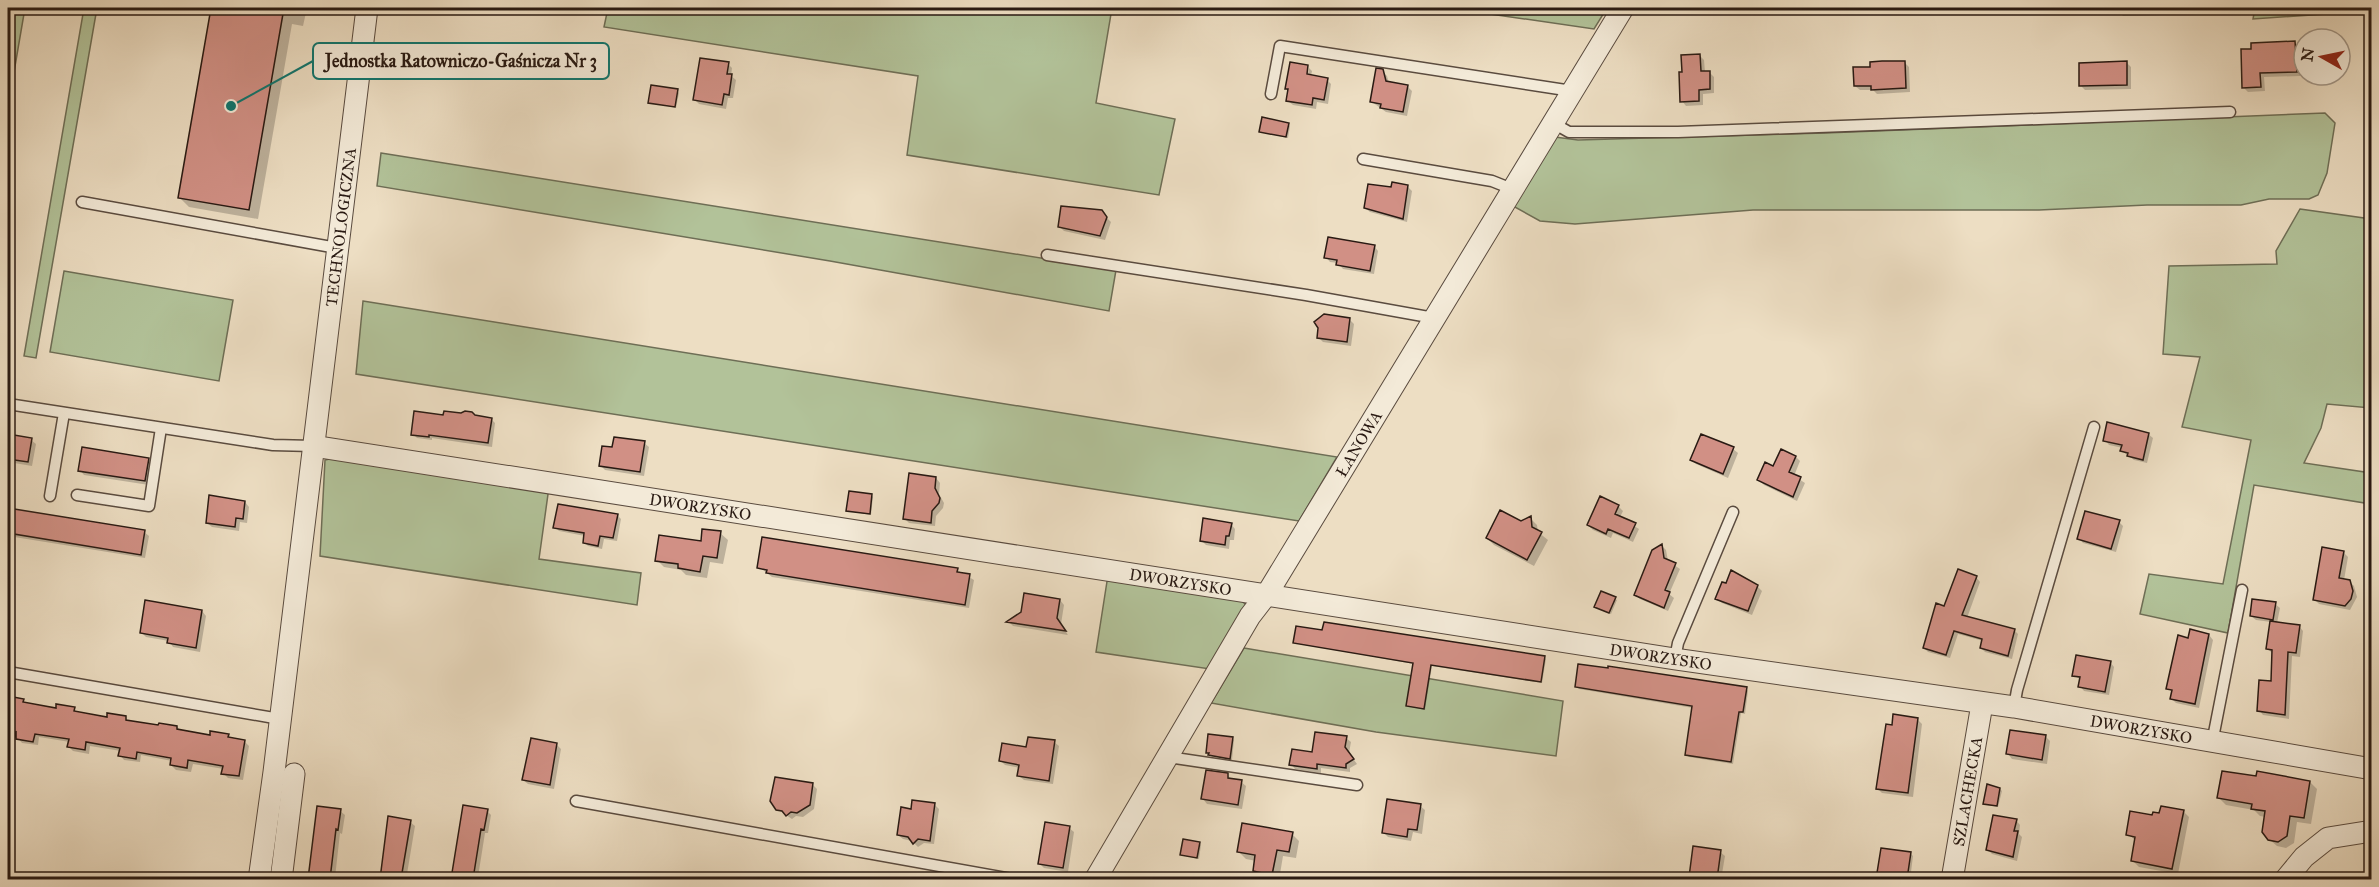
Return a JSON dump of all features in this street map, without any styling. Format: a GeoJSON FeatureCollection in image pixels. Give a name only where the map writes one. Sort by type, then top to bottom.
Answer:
{"type":"FeatureCollection","features":[{"type":"Feature","properties":{"kind":"street","name":"TECHNOLOGICZNA"},"geometry":{"type":"LineString","coordinates":[[313,446],[367,8]]}},
{"type":"Feature","properties":{"kind":"street","name":"ŁANOWA"},"geometry":{"type":"LineString","coordinates":[[1095,879],[1250,616],[1267,594],[1623,8]]}},
{"type":"Feature","properties":{"kind":"street","name":"DWORZYSKO"},"geometry":{"type":"LineString","coordinates":[[313,446],[1676,659],[2014,707],[2372,769]]}},
{"type":"Feature","properties":{"kind":"street"},"geometry":{"type":"LineString","coordinates":[[281,879],[284,773],[280,719],[313,446]]}},
{"type":"Feature","properties":{"kind":"street","name":"SZLACHECKA"},"geometry":{"type":"LineString","coordinates":[[1952,879],[1982,704]]}},
{"type":"Feature","properties":{"kind":"street"},"geometry":{"type":"LineString","coordinates":[[259,879],[284,773]]}},
{"type":"Feature","properties":{"kind":"street"},"geometry":{"type":"LineString","coordinates":[[2285,879],[2304,857],[2328,838],[2372,831]]}},
{"type":"Feature","properties":{"kind":"lane"},"geometry":{"type":"LineString","coordinates":[[1271,94],[1280,46],[1572,91]]}},
{"type":"Feature","properties":{"kind":"lane"},"geometry":{"type":"LineString","coordinates":[[1553,123],[1569,132],[1678,132],[2230,112]]}},
{"type":"Feature","properties":{"kind":"lane"},"geometry":{"type":"LineString","coordinates":[[1363,159],[1492,182],[1512,189]]}},
{"type":"Feature","properties":{"kind":"lane"},"geometry":{"type":"LineString","coordinates":[[82,202],[337,248]]}},
{"type":"Feature","properties":{"kind":"lane"},"geometry":{"type":"LineString","coordinates":[[1047,255],[1306,295],[1434,318]]}},
{"type":"Feature","properties":{"kind":"lane"},"geometry":{"type":"LineString","coordinates":[[8,404],[273,445],[313,446]]}},
{"type":"Feature","properties":{"kind":"lane"},"geometry":{"type":"LineString","coordinates":[[50,496],[64,413]]}},
{"type":"Feature","properties":{"kind":"lane"},"geometry":{"type":"LineString","coordinates":[[2014,707],[2094,427]]}},
{"type":"Feature","properties":{"kind":"lane"},"geometry":{"type":"LineString","coordinates":[[77,495],[149,506],[161,428]]}},
{"type":"Feature","properties":{"kind":"lane"},"geometry":{"type":"LineString","coordinates":[[1676,659],[1678,643],[1732,512]]}},
{"type":"Feature","properties":{"kind":"lane"},"geometry":{"type":"LineString","coordinates":[[2212,743],[2242,590]]}},
{"type":"Feature","properties":{"kind":"lane"},"geometry":{"type":"LineString","coordinates":[[8,672],[280,719]]}},
{"type":"Feature","properties":{"kind":"lane"},"geometry":{"type":"LineString","coordinates":[[1168,757],[1357,785]]}},
{"type":"Feature","properties":{"kind":"lane"},"geometry":{"type":"LineString","coordinates":[[576,801],[1018,879]]}},
{"type":"Feature","properties":{"kind":"green space"},"geometry":{"type":"Polygon","coordinates":[[[8,8],[25,8],[8,107],[8,8]]]}},
{"type":"Feature","properties":{"kind":"green space"},"geometry":{"type":"Polygon","coordinates":[[[84,8],[97,8],[36,358],[24,356],[84,8]]]}},
{"type":"Feature","properties":{"kind":"green space"},"geometry":{"type":"Polygon","coordinates":[[[608,8],[1112,8],[1096,103],[1175,119],[1159,195],[907,155],[918,76],[604,27],[608,8]]]}},
{"type":"Feature","properties":{"kind":"green space"},"geometry":{"type":"Polygon","coordinates":[[[1449,8],[1607,8],[1594,29],[1449,8]]]}},
{"type":"Feature","properties":{"kind":"green space"},"geometry":{"type":"Polygon","coordinates":[[[2255,8],[2342,8],[2341,13],[2253,19],[2255,8]]]}},
{"type":"Feature","properties":{"kind":"green space"},"geometry":{"type":"Polygon","coordinates":[[[2325,113],[2335,123],[2327,173],[2318,195],[2309,199],[2269,199],[2241,205],[2147,205],[2039,210],[1753,210],[1575,224],[1540,221],[1513,206],[1555,137],[1578,140],[1825,133],[2325,113]]]}},
{"type":"Feature","properties":{"kind":"green space"},"geometry":{"type":"Polygon","coordinates":[[[381,153],[1116,270],[1109,311],[830,261],[377,186],[381,153]]]}},
{"type":"Feature","properties":{"kind":"green space"},"geometry":{"type":"Polygon","coordinates":[[[2300,209],[2371,219],[2371,408],[2327,404],[2321,428],[2304,463],[2371,473],[2371,504],[2254,485],[2228,633],[2140,614],[2149,574],[2223,584],[2251,440],[2182,427],[2200,357],[2163,354],[2169,266],[2277,264],[2276,251],[2300,209]]]}},
{"type":"Feature","properties":{"kind":"green space"},"geometry":{"type":"Polygon","coordinates":[[[64,271],[233,300],[219,381],[50,352],[64,271]]]}},
{"type":"Feature","properties":{"kind":"green space"},"geometry":{"type":"Polygon","coordinates":[[[363,301],[1337,457],[1299,521],[356,374],[363,301]]]}},
{"type":"Feature","properties":{"kind":"green space"},"geometry":{"type":"Polygon","coordinates":[[[344,456],[549,487],[539,559],[641,573],[637,605],[320,556],[325,460],[344,456]]]}},
{"type":"Feature","properties":{"kind":"green space"},"geometry":{"type":"Polygon","coordinates":[[[1108,575],[1238,597],[1246,605],[1210,669],[1096,652],[1108,575]]]}},
{"type":"Feature","properties":{"kind":"green space"},"geometry":{"type":"Polygon","coordinates":[[[1244,648],[1563,701],[1556,756],[1376,732],[1211,703],[1244,648]]]}},
{"type":"Feature","properties":{"kind":"building"},"geometry":{"type":"Polygon","coordinates":[[[211,8],[284,8],[249,210],[178,198],[211,8]]]}},
{"type":"Feature","properties":{"kind":"building"},"geometry":{"type":"Polygon","coordinates":[[[2292,41],[2292,72],[2260,73],[2261,87],[2242,88],[2241,49],[2251,49],[2251,43],[2292,41]]]}},
{"type":"Feature","properties":{"kind":"building"},"geometry":{"type":"Polygon","coordinates":[[[1700,54],[1701,71],[1710,71],[1710,89],[1699,90],[1699,101],[1680,102],[1681,55],[1700,54]]]}},
{"type":"Feature","properties":{"kind":"building"},"geometry":{"type":"Polygon","coordinates":[[[700,58],[729,62],[727,74],[732,74],[729,95],[724,94],[722,105],[693,100],[700,58]]]}},
{"type":"Feature","properties":{"kind":"building"},"geometry":{"type":"Polygon","coordinates":[[[1905,61],[1906,88],[1871,90],[1871,86],[1854,86],[1853,67],[1870,67],[1870,62],[1905,61]]]}},
{"type":"Feature","properties":{"kind":"building"},"geometry":{"type":"Polygon","coordinates":[[[2127,61],[2127,85],[2079,86],[2079,63],[2127,61]]]}},
{"type":"Feature","properties":{"kind":"building"},"geometry":{"type":"Polygon","coordinates":[[[1290,62],[1308,65],[1307,74],[1328,78],[1324,100],[1313,98],[1312,105],[1286,101],[1288,89],[1285,89],[1290,62]]]}},
{"type":"Feature","properties":{"kind":"building"},"geometry":{"type":"Polygon","coordinates":[[[1376,68],[1383,69],[1386,81],[1408,85],[1403,112],[1380,108],[1381,104],[1370,102],[1376,68]]]}},
{"type":"Feature","properties":{"kind":"building"},"geometry":{"type":"Polygon","coordinates":[[[651,85],[678,89],[675,107],[648,103],[651,85]]]}},
{"type":"Feature","properties":{"kind":"building"},"geometry":{"type":"Polygon","coordinates":[[[1262,117],[1289,123],[1286,137],[1259,132],[1262,117]]]}},
{"type":"Feature","properties":{"kind":"building"},"geometry":{"type":"Polygon","coordinates":[[[1392,182],[1408,185],[1403,219],[1364,208],[1368,184],[1391,187],[1392,182]]]}},
{"type":"Feature","properties":{"kind":"building"},"geometry":{"type":"Polygon","coordinates":[[[1061,206],[1102,210],[1107,217],[1100,236],[1058,227],[1061,206]]]}},
{"type":"Feature","properties":{"kind":"building"},"geometry":{"type":"Polygon","coordinates":[[[1328,237],[1375,245],[1370,271],[1336,265],[1337,260],[1324,258],[1328,237]]]}},
{"type":"Feature","properties":{"kind":"building"},"geometry":{"type":"Polygon","coordinates":[[[1324,314],[1350,318],[1347,342],[1317,338],[1318,328],[1314,322],[1324,314]]]}},
{"type":"Feature","properties":{"kind":"building"},"geometry":{"type":"Polygon","coordinates":[[[414,411],[443,415],[444,411],[461,413],[465,411],[492,418],[488,443],[429,435],[429,437],[411,435],[414,411]]]}},
{"type":"Feature","properties":{"kind":"building"},"geometry":{"type":"Polygon","coordinates":[[[2107,422],[2149,433],[2143,460],[2127,456],[2128,453],[2120,451],[2122,445],[2103,441],[2107,422]]]}},
{"type":"Feature","properties":{"kind":"building"},"geometry":{"type":"Polygon","coordinates":[[[8,434],[32,438],[28,462],[8,459],[8,434]]]}},
{"type":"Feature","properties":{"kind":"building"},"geometry":{"type":"Polygon","coordinates":[[[1701,434],[1734,447],[1723,474],[1690,460],[1701,434]]]}},
{"type":"Feature","properties":{"kind":"building"},"geometry":{"type":"Polygon","coordinates":[[[614,437],[645,441],[640,472],[599,466],[602,446],[612,447],[614,437]]]}},
{"type":"Feature","properties":{"kind":"building"},"geometry":{"type":"Polygon","coordinates":[[[82,447],[149,458],[145,481],[78,471],[82,447]]]}},
{"type":"Feature","properties":{"kind":"building"},"geometry":{"type":"Polygon","coordinates":[[[1781,449],[1796,456],[1789,472],[1801,477],[1793,497],[1757,480],[1765,462],[1773,466],[1781,449]]]}},
{"type":"Feature","properties":{"kind":"building"},"geometry":{"type":"Polygon","coordinates":[[[909,473],[936,477],[935,488],[940,498],[932,511],[931,523],[903,519],[909,473]]]}},
{"type":"Feature","properties":{"kind":"building"},"geometry":{"type":"Polygon","coordinates":[[[849,491],[872,494],[870,514],[846,511],[849,491]]]}},
{"type":"Feature","properties":{"kind":"building"},"geometry":{"type":"Polygon","coordinates":[[[209,495],[245,501],[243,519],[236,518],[235,527],[206,523],[209,495]]]}},
{"type":"Feature","properties":{"kind":"building"},"geometry":{"type":"Polygon","coordinates":[[[1600,496],[1619,505],[1615,514],[1636,523],[1629,538],[1608,529],[1606,534],[1587,525],[1600,496]]]}},
{"type":"Feature","properties":{"kind":"building"},"geometry":{"type":"Polygon","coordinates":[[[558,504],[618,514],[613,538],[600,536],[598,546],[583,543],[584,533],[553,528],[558,504]]]}},
{"type":"Feature","properties":{"kind":"building"},"geometry":{"type":"Polygon","coordinates":[[[8,508],[145,530],[141,555],[8,533],[8,508]]]}},
{"type":"Feature","properties":{"kind":"building"},"geometry":{"type":"Polygon","coordinates":[[[1500,510],[1521,521],[1531,516],[1532,527],[1542,532],[1527,560],[1486,538],[1500,510]]]}},
{"type":"Feature","properties":{"kind":"building"},"geometry":{"type":"Polygon","coordinates":[[[2085,511],[2120,520],[2111,549],[2077,539],[2085,511]]]}},
{"type":"Feature","properties":{"kind":"building"},"geometry":{"type":"Polygon","coordinates":[[[1203,518],[1232,523],[1225,545],[1200,541],[1203,518]]]}},
{"type":"Feature","properties":{"kind":"building"},"geometry":{"type":"Polygon","coordinates":[[[702,529],[721,531],[717,558],[703,556],[700,572],[678,568],[678,564],[655,561],[659,535],[701,541],[702,529]]]}},
{"type":"Feature","properties":{"kind":"building"},"geometry":{"type":"Polygon","coordinates":[[[762,537],[958,568],[957,572],[970,574],[965,605],[766,573],[767,570],[757,568],[762,537]]]}},
{"type":"Feature","properties":{"kind":"building"},"geometry":{"type":"Polygon","coordinates":[[[1662,544],[1664,558],[1676,563],[1665,590],[1670,592],[1664,608],[1634,595],[1652,550],[1662,544]]]}},
{"type":"Feature","properties":{"kind":"building"},"geometry":{"type":"Polygon","coordinates":[[[2322,547],[2344,551],[2339,578],[2350,580],[2353,591],[2351,599],[2345,606],[2313,600],[2322,547]]]}},
{"type":"Feature","properties":{"kind":"building"},"geometry":{"type":"Polygon","coordinates":[[[1958,569],[1977,576],[1962,615],[2015,629],[2008,656],[1980,648],[1982,639],[1954,631],[1946,655],[1923,648],[1936,603],[1944,606],[1958,569]]]}},
{"type":"Feature","properties":{"kind":"building"},"geometry":{"type":"Polygon","coordinates":[[[1731,570],[1758,585],[1748,611],[1715,599],[1722,582],[1726,583],[1731,570]]]}},
{"type":"Feature","properties":{"kind":"building"},"geometry":{"type":"Polygon","coordinates":[[[1601,591],[1616,597],[1609,613],[1594,607],[1601,591]]]}},
{"type":"Feature","properties":{"kind":"building"},"geometry":{"type":"Polygon","coordinates":[[[1024,593],[1060,599],[1057,618],[1066,631],[1006,622],[1021,612],[1024,593]]]}},
{"type":"Feature","properties":{"kind":"building"},"geometry":{"type":"Polygon","coordinates":[[[2252,599],[2276,602],[2273,620],[2250,616],[2252,599]]]}},
{"type":"Feature","properties":{"kind":"building"},"geometry":{"type":"Polygon","coordinates":[[[145,600],[202,610],[196,648],[167,643],[168,638],[140,633],[145,600]]]}},
{"type":"Feature","properties":{"kind":"building"},"geometry":{"type":"Polygon","coordinates":[[[2270,621],[2300,625],[2296,653],[2288,652],[2285,715],[2257,711],[2259,680],[2271,681],[2272,650],[2266,649],[2270,621]]]}},
{"type":"Feature","properties":{"kind":"building"},"geometry":{"type":"Polygon","coordinates":[[[1324,622],[1545,656],[1541,682],[1431,665],[1424,709],[1406,706],[1413,663],[1293,643],[1296,626],[1322,630],[1324,622]]]}},
{"type":"Feature","properties":{"kind":"building"},"geometry":{"type":"Polygon","coordinates":[[[2190,629],[2209,634],[2195,704],[2170,699],[2172,690],[2166,689],[2178,635],[2188,638],[2190,629]]]}},
{"type":"Feature","properties":{"kind":"building"},"geometry":{"type":"Polygon","coordinates":[[[2076,655],[2111,661],[2105,692],[2078,687],[2080,677],[2072,676],[2076,655]]]}},
{"type":"Feature","properties":{"kind":"building"},"geometry":{"type":"Polygon","coordinates":[[[1578,664],[1608,668],[1608,666],[1747,687],[1743,712],[1739,712],[1731,762],[1685,755],[1692,706],[1575,687],[1578,664]]]}},
{"type":"Feature","properties":{"kind":"building"},"geometry":{"type":"Polygon","coordinates":[[[8,696],[24,699],[23,702],[56,708],[56,704],[75,707],[74,711],[107,717],[107,713],[126,716],[126,720],[177,726],[177,729],[210,735],[210,731],[229,734],[228,737],[245,740],[239,776],[221,774],[223,766],[188,760],[187,768],[170,765],[171,758],[137,752],[136,759],[118,756],[120,748],[86,742],[85,750],[67,747],[69,739],[35,734],[33,742],[16,739],[16,731],[13,743],[8,742],[8,696]]]}},
{"type":"Feature","properties":{"kind":"building"},"geometry":{"type":"Polygon","coordinates":[[[1893,714],[1918,718],[1908,793],[1876,789],[1886,724],[1892,725],[1893,714]]]}},
{"type":"Feature","properties":{"kind":"building"},"geometry":{"type":"Polygon","coordinates":[[[2010,730],[2046,735],[2042,760],[2006,754],[2010,730]]]}},
{"type":"Feature","properties":{"kind":"building"},"geometry":{"type":"Polygon","coordinates":[[[1315,732],[1347,736],[1345,747],[1354,759],[1346,764],[1346,768],[1317,764],[1317,769],[1289,765],[1292,749],[1312,752],[1315,732]]]}},
{"type":"Feature","properties":{"kind":"building"},"geometry":{"type":"Polygon","coordinates":[[[1208,734],[1233,737],[1230,759],[1206,753],[1208,734]]]}},
{"type":"Feature","properties":{"kind":"building"},"geometry":{"type":"Polygon","coordinates":[[[1028,737],[1055,740],[1049,781],[1017,776],[1019,765],[999,761],[1002,743],[1026,747],[1028,737]]]}},
{"type":"Feature","properties":{"kind":"building"},"geometry":{"type":"Polygon","coordinates":[[[531,738],[557,743],[550,785],[522,780],[531,738]]]}},
{"type":"Feature","properties":{"kind":"building"},"geometry":{"type":"Polygon","coordinates":[[[1206,770],[1228,773],[1228,778],[1242,780],[1238,805],[1201,799],[1206,770]]]}},
{"type":"Feature","properties":{"kind":"building"},"geometry":{"type":"Polygon","coordinates":[[[2222,771],[2256,776],[2257,771],[2310,781],[2304,818],[2290,816],[2287,836],[2278,842],[2268,840],[2262,832],[2265,811],[2251,809],[2252,804],[2217,798],[2222,771]]]}},
{"type":"Feature","properties":{"kind":"building"},"geometry":{"type":"Polygon","coordinates":[[[775,777],[813,783],[810,805],[797,813],[791,812],[786,816],[782,811],[776,810],[770,801],[775,777]]]}},
{"type":"Feature","properties":{"kind":"building"},"geometry":{"type":"Polygon","coordinates":[[[1987,784],[2000,788],[1997,806],[1983,804],[1987,784]]]}},
{"type":"Feature","properties":{"kind":"building"},"geometry":{"type":"Polygon","coordinates":[[[1387,799],[1421,804],[1417,830],[1408,829],[1407,837],[1382,833],[1387,799]]]}},
{"type":"Feature","properties":{"kind":"building"},"geometry":{"type":"Polygon","coordinates":[[[912,800],[935,803],[930,841],[918,839],[913,844],[908,837],[897,835],[901,807],[911,809],[912,800]]]}},
{"type":"Feature","properties":{"kind":"building"},"geometry":{"type":"Polygon","coordinates":[[[463,805],[488,809],[484,830],[481,829],[473,879],[451,879],[463,805]]]}},
{"type":"Feature","properties":{"kind":"building"},"geometry":{"type":"Polygon","coordinates":[[[317,806],[341,809],[338,830],[336,829],[330,879],[308,879],[317,806]]]}},
{"type":"Feature","properties":{"kind":"building"},"geometry":{"type":"Polygon","coordinates":[[[2161,806],[2184,810],[2172,869],[2131,861],[2135,837],[2126,835],[2130,811],[2152,815],[2153,812],[2159,813],[2161,806]]]}},
{"type":"Feature","properties":{"kind":"building"},"geometry":{"type":"Polygon","coordinates":[[[1993,815],[2017,819],[2014,831],[2018,831],[2013,857],[1986,850],[1993,815]]]}},
{"type":"Feature","properties":{"kind":"building"},"geometry":{"type":"Polygon","coordinates":[[[388,816],[411,820],[401,879],[380,879],[388,816]]]}},
{"type":"Feature","properties":{"kind":"building"},"geometry":{"type":"Polygon","coordinates":[[[1045,822],[1070,826],[1063,868],[1038,864],[1045,822]]]}},
{"type":"Feature","properties":{"kind":"building"},"geometry":{"type":"Polygon","coordinates":[[[1242,823],[1293,832],[1289,852],[1277,850],[1272,875],[1253,871],[1255,855],[1237,852],[1242,823]]]}},
{"type":"Feature","properties":{"kind":"building"},"geometry":{"type":"Polygon","coordinates":[[[1183,839],[1200,842],[1197,858],[1180,855],[1183,839]]]}},
{"type":"Feature","properties":{"kind":"building"},"geometry":{"type":"Polygon","coordinates":[[[1693,846],[1721,850],[1717,879],[1689,877],[1693,846]]]}},
{"type":"Feature","properties":{"kind":"building"},"geometry":{"type":"Polygon","coordinates":[[[1881,848],[1911,852],[1907,879],[1876,879],[1881,848]]]}},
{"type":"Feature","properties":{"kind":"place","name":"Jednostka Ratowniczo-Gaśnicza Nr 3"},"geometry":{"type":"Point","coordinates":[231,106]}}]}
